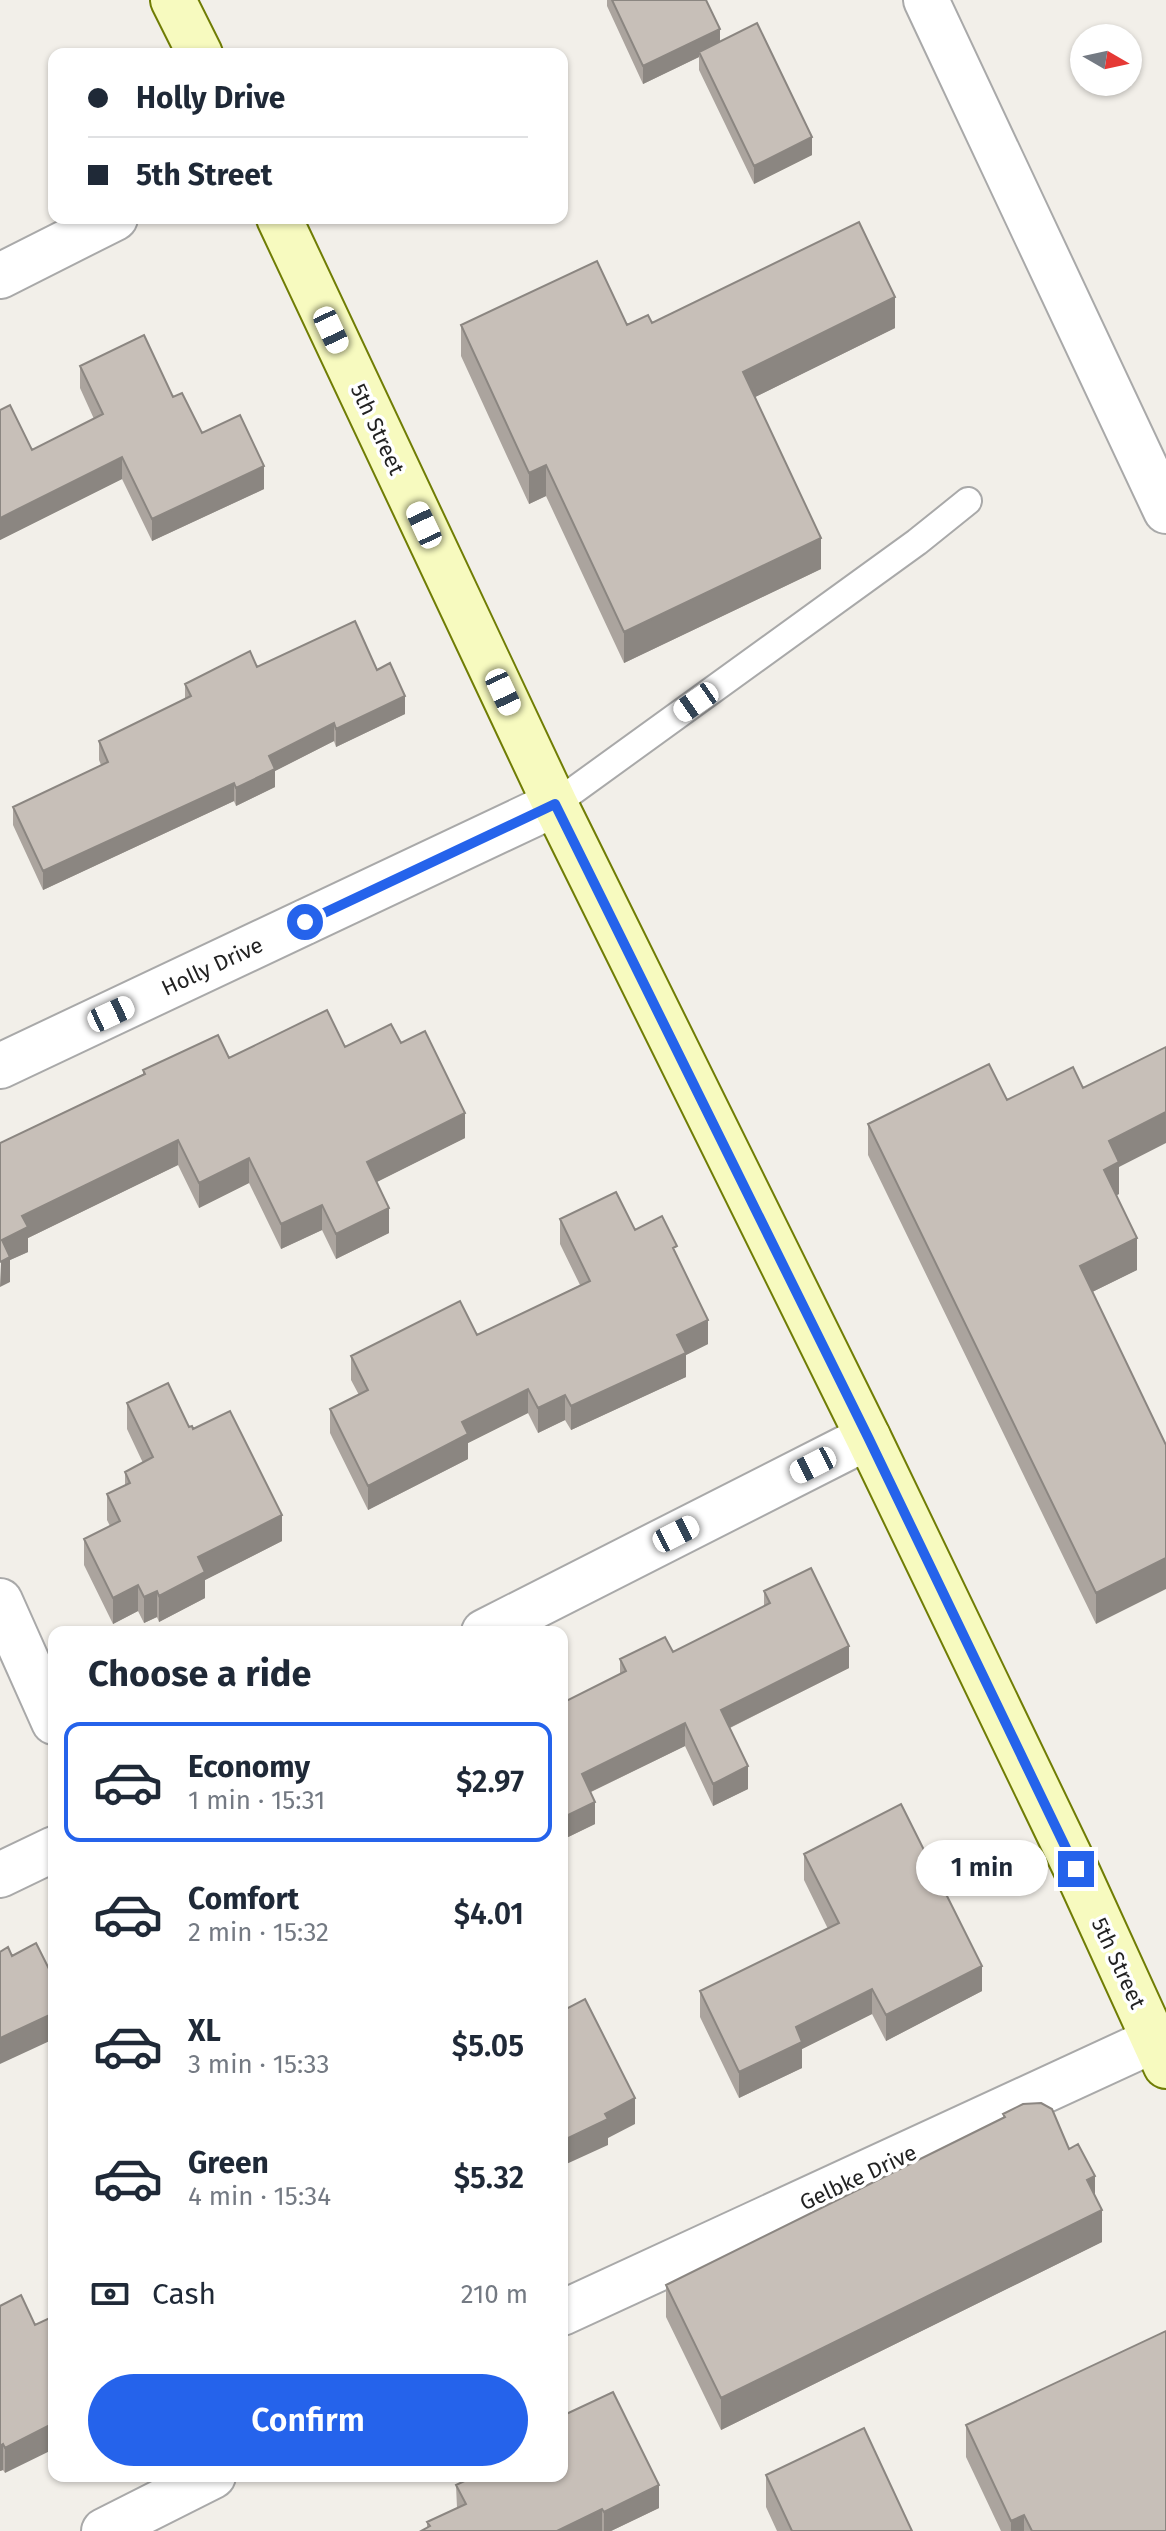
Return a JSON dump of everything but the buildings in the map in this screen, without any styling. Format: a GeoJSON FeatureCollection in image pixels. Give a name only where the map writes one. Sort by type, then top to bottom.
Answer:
{"type":"FeatureCollection","features":[{"type":"Feature","properties":{"kind":"main road"},"geometry":{"type":"LineString","coordinates":[[173,0],[197,48]]}},
{"type":"Feature","properties":{"kind":"main road","name":"5th Street"},"geometry":{"type":"LineString","coordinates":[[282,224],[555,804],[868,1437],[1076,1869],[1160,2053]]}},
{"type":"Feature","properties":{"kind":"street"},"geometry":{"type":"LineString","coordinates":[[926,0],[1166,511]]}},
{"type":"Feature","properties":{"kind":"street"},"geometry":{"type":"LineString","coordinates":[[0,276],[103,224]]}},
{"type":"Feature","properties":{"kind":"street","name":"Holly Drive"},"geometry":{"type":"LineString","coordinates":[[0,1066],[555,804]]}},
{"type":"Feature","properties":{"kind":"street"},"geometry":{"type":"LineString","coordinates":[[496,1626],[868,1437]]}},
{"type":"Feature","properties":{"kind":"street"},"geometry":{"type":"LineString","coordinates":[[0,1601],[48,1709]]}},
{"type":"Feature","properties":{"kind":"street"},"geometry":{"type":"LineString","coordinates":[[0,1875],[48,1852]]}},
{"type":"Feature","properties":{"kind":"street","name":"Gelbke Drive"},"geometry":{"type":"LineString","coordinates":[[568,2310],[1160,2053]]}},
{"type":"Feature","properties":{"kind":"street"},"geometry":{"type":"LineString","coordinates":[[104,2531],[201,2482]]}},
{"type":"Feature","properties":{"kind":"lane"},"geometry":{"type":"LineString","coordinates":[[555,804],[905,551],[968,501]]}},
{"type":"Feature","properties":{"kind":"route"},"geometry":{"type":"LineString","coordinates":[[305,922],[555,804],[868,1437],[1076,1869]]}}]}
